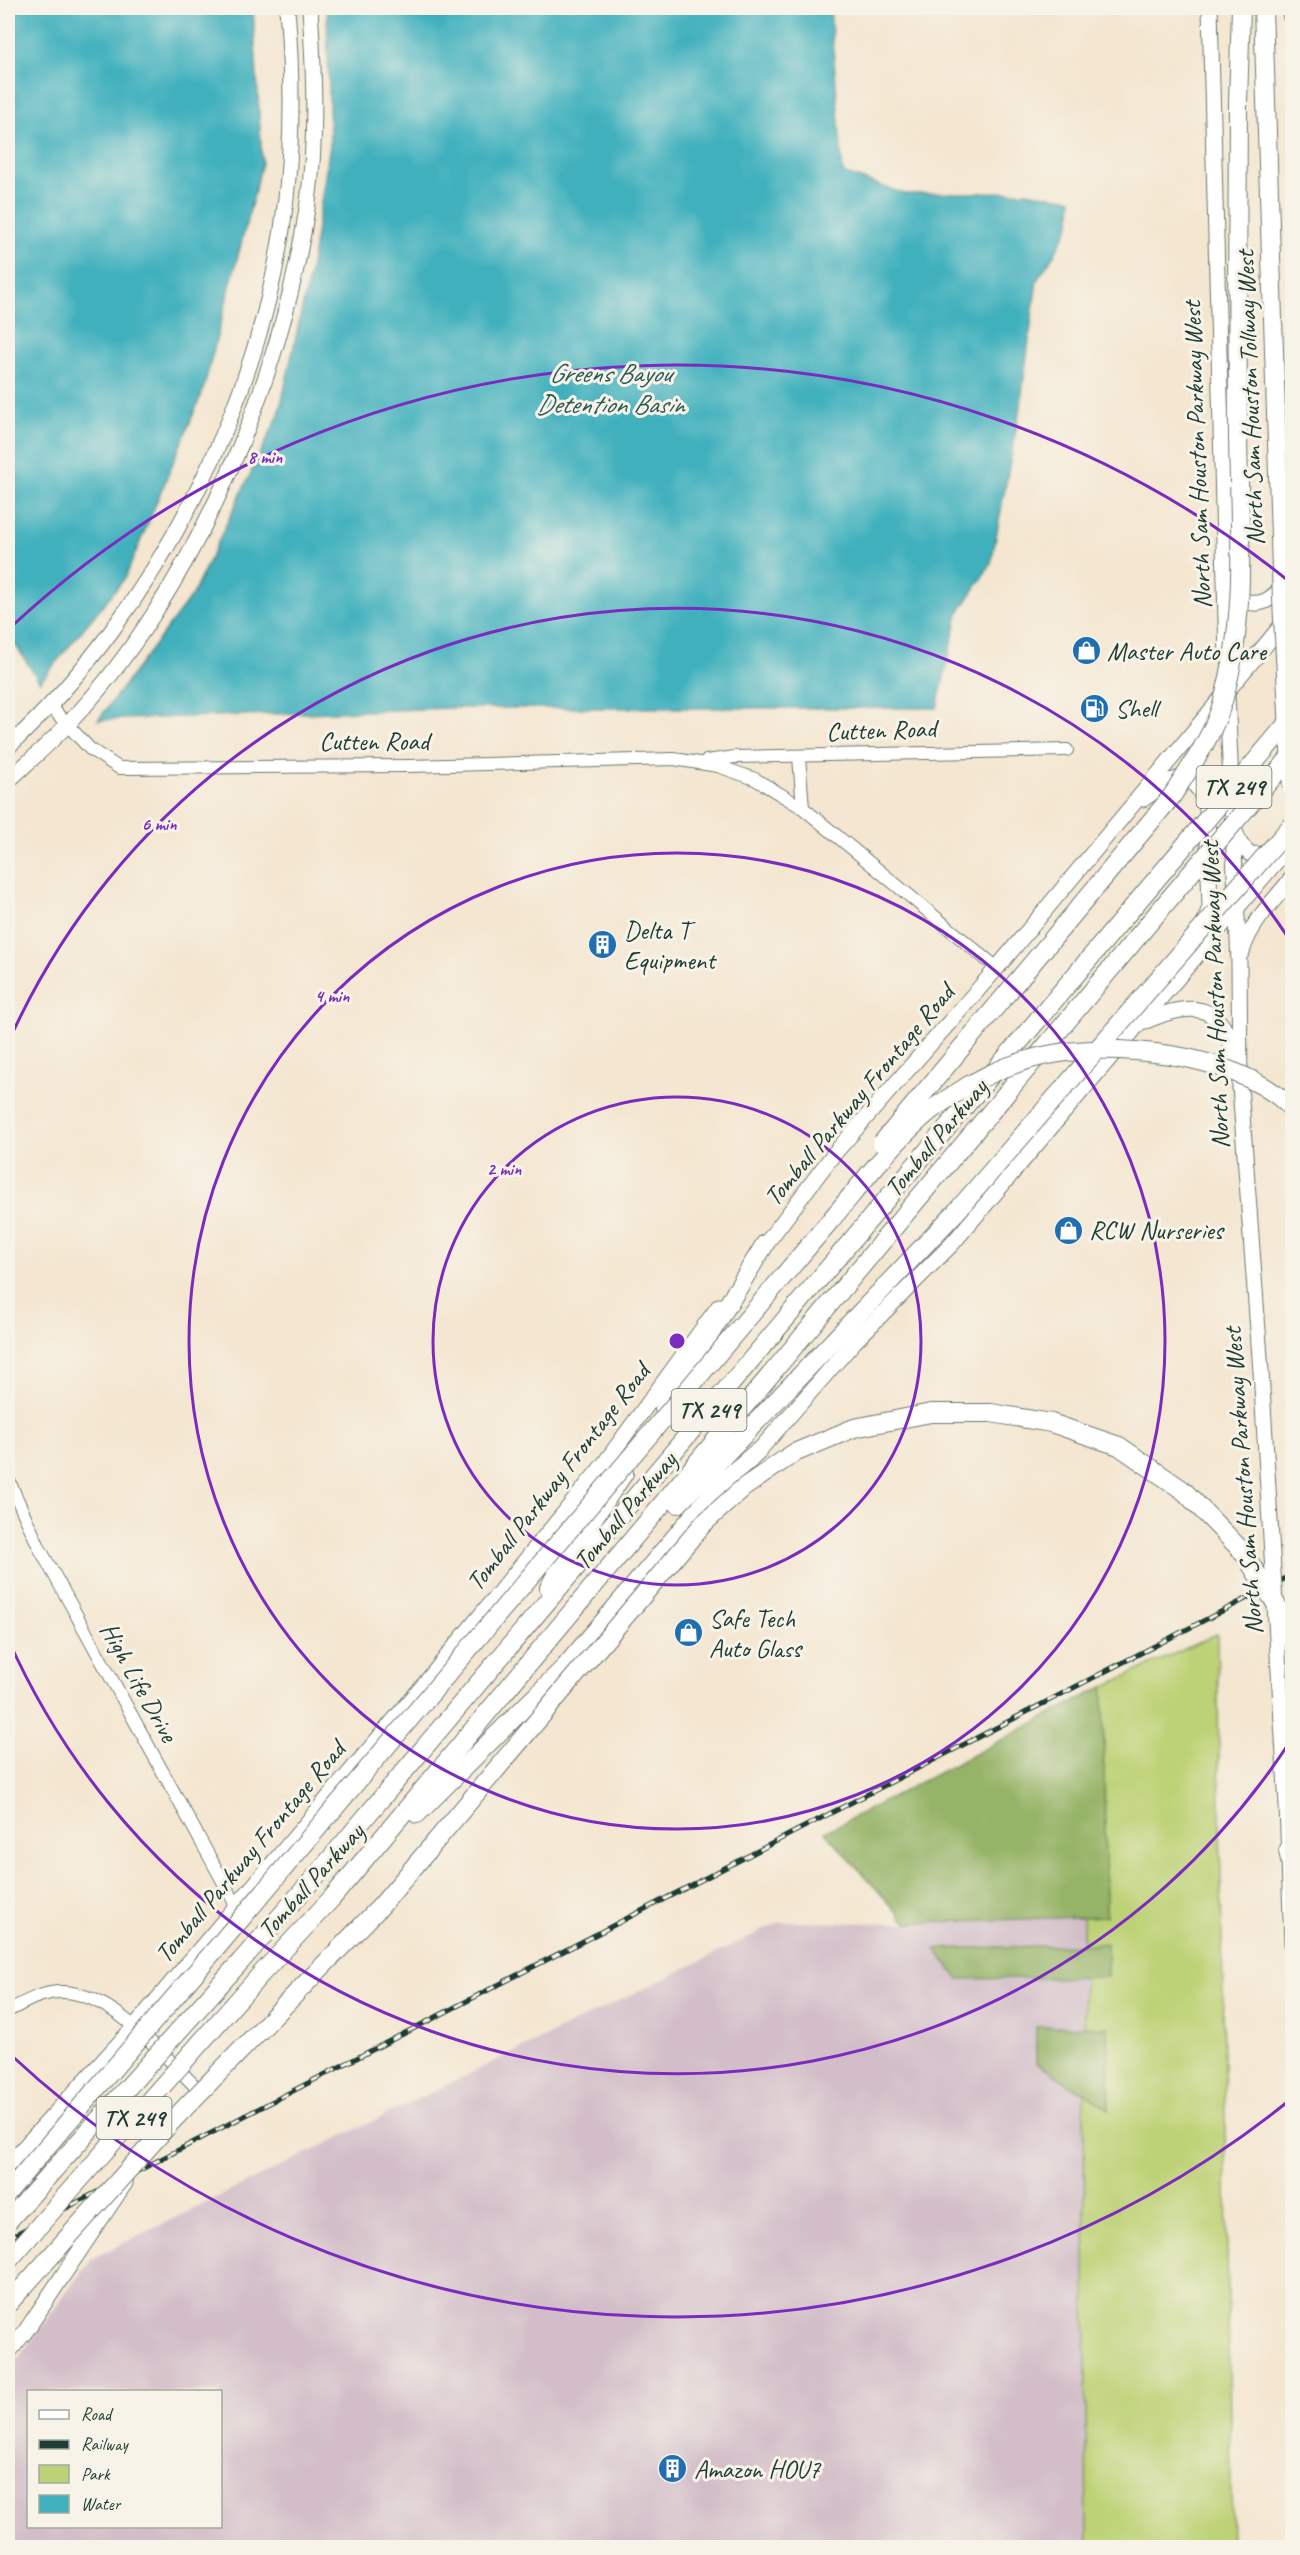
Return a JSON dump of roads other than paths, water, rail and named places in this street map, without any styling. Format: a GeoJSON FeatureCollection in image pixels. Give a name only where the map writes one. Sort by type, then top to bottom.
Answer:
{"type":"FeatureCollection","features":[{"type":"Feature","properties":{"kind":"highway"},"geometry":{"type":"LineString","coordinates":[[623,1467],[639,1438],[693,1369],[1172,796],[1205,745],[1223,702],[1237,637],[1240,580],[1236,258],[1241,8]]}},
{"type":"Feature","properties":{"kind":"highway","name":"North Sam Houston Tollway West"},"geometry":{"type":"LineString","coordinates":[[1263,8],[1282,600],[1293,787]]}},
{"type":"Feature","properties":{"kind":"highway"},"geometry":{"type":"LineString","coordinates":[[1292,8],[1293,16]]}},
{"type":"Feature","properties":{"kind":"highway","name":"Tomball Parkway"},"geometry":{"type":"LineString","coordinates":[[8,2221],[315,1877],[1293,717]]}},
{"type":"Feature","properties":{"kind":"highway","name":"Tomball Parkway"},"geometry":{"type":"LineString","coordinates":[[8,2261],[261,1974],[332,1898],[1191,873],[1293,755]]}},
{"type":"Feature","properties":{"kind":"highway"},"geometry":{"type":"LineString","coordinates":[[551,1638],[956,1212],[1293,825]]}},
{"type":"Feature","properties":{"kind":"highway"},"geometry":{"type":"LineString","coordinates":[[8,2192],[879,1163],[923,1116],[975,1081],[1034,1057],[1074,1050],[1131,1049],[1182,1057],[1230,1070],[1283,1099],[1293,1109]]}},
{"type":"Feature","properties":{"kind":"highway"},"geometry":{"type":"LineString","coordinates":[[533,1618],[560,1567],[614,1491],[765,1244]]}},
{"type":"Feature","properties":{"kind":"highway"},"geometry":{"type":"LineString","coordinates":[[8,2304],[173,2120],[381,1906],[703,1524],[743,1488],[794,1454],[854,1428],[931,1413],[991,1413],[1051,1423],[1119,1446],[1185,1491],[1243,1552],[1293,1629]]}},
{"type":"Feature","properties":{"kind":"highway"},"geometry":{"type":"LineString","coordinates":[[332,1898],[565,1667],[721,1483],[756,1453]]}},
{"type":"Feature","properties":{"kind":"main road"},"geometry":{"type":"LineString","coordinates":[[8,747],[50,706],[113,632],[174,536],[224,430],[252,356],[271,283],[286,199],[291,97],[287,8]]}},
{"type":"Feature","properties":{"kind":"main road"},"geometry":{"type":"LineString","coordinates":[[8,781],[68,724],[147,625],[191,551],[246,434],[294,276],[308,200],[314,94],[310,8]]}},
{"type":"Feature","properties":{"kind":"main road","name":"North Sam Houston Parkway West"},"geometry":{"type":"LineString","coordinates":[[1210,8],[1227,691],[1239,963],[1240,1087],[1261,1371],[1293,1944]]}},
{"type":"Feature","properties":{"kind":"main road"},"geometry":{"type":"LineString","coordinates":[[1224,577],[1231,592],[1242,601],[1260,604],[1274,598],[1293,576]]}},
{"type":"Feature","properties":{"kind":"main road","name":"Tomball Parkway Frontage Road"},"geometry":{"type":"LineString","coordinates":[[8,2165],[134,2027],[422,1686],[604,1464],[765,1244],[834,1155],[997,968],[1293,613]]}},
{"type":"Feature","properties":{"kind":"main road"},"geometry":{"type":"LineString","coordinates":[[1126,811],[1170,781],[1181,778],[1191,780],[1200,791],[1207,807],[1210,907],[1199,940],[1179,979]]}},
{"type":"Feature","properties":{"kind":"main road"},"geometry":{"type":"LineString","coordinates":[[1232,820],[1240,844],[1250,854],[1271,856],[1292,844]]}},
{"type":"Feature","properties":{"kind":"main road"},"geometry":{"type":"LineString","coordinates":[[8,2353],[25,2332],[128,2178],[195,2086],[387,1887],[756,1453],[854,1342],[952,1244],[1292,844]]}},
{"type":"Feature","properties":{"kind":"main road"},"geometry":{"type":"LineString","coordinates":[[1239,963],[1246,937],[1293,878]]}},
{"type":"Feature","properties":{"kind":"main road"},"geometry":{"type":"LineString","coordinates":[[1140,1024],[1171,1010],[1189,1008],[1205,1012],[1219,1020],[1230,1038],[1240,1087]]}},
{"type":"Feature","properties":{"kind":"street","name":"Cutten Road"},"geometry":{"type":"LineString","coordinates":[[50,706],[90,749],[119,768],[408,766],[674,759],[718,766],[755,779],[803,808],[997,968]]}},
{"type":"Feature","properties":{"kind":"street","name":"Cutten Road"},"geometry":{"type":"LineString","coordinates":[[697,763],[735,757],[1067,750]]}},
{"type":"Feature","properties":{"kind":"street"},"geometry":{"type":"LineString","coordinates":[[799,757],[803,808]]}},
{"type":"Feature","properties":{"kind":"street","name":"High Life Drive"},"geometry":{"type":"LineString","coordinates":[[8,1479],[39,1547],[236,1905]]}},
{"type":"Feature","properties":{"kind":"street"},"geometry":{"type":"LineString","coordinates":[[8,2011],[48,1994],[64,1992],[95,1999],[134,2027],[195,2086]]}},
{"type":"Feature","properties":{"kind":"water"},"geometry":{"type":"Polygon","coordinates":[[[8,8],[253,8],[262,163],[203,391],[125,578],[40,682],[8,634],[8,8]]]}},
{"type":"Feature","properties":{"kind":"water","name":"Greens Bayou Detention Basin"},"geometry":{"type":"Polygon","coordinates":[[[327,8],[830,8],[843,173],[905,194],[1026,192],[1072,199],[1070,224],[1055,253],[1037,280],[1020,408],[991,564],[958,614],[937,708],[453,708],[98,720],[193,594],[279,414],[310,272],[330,144],[327,8]]]}},
{"type":"Feature","properties":{"kind":"railway"},"geometry":{"type":"LineString","coordinates":[[8,2238],[1292,1575]]}},
{"type":"Feature","properties":{"kind":"place","name":"Master Auto Care"},"geometry":{"type":"Point","coordinates":[1086,651]}},
{"type":"Feature","properties":{"kind":"place","name":"Shell"},"geometry":{"type":"Point","coordinates":[1094,708]}},
{"type":"Feature","properties":{"kind":"place","name":"Delta T Equipment"},"geometry":{"type":"Point","coordinates":[603,945]}},
{"type":"Feature","properties":{"kind":"place","name":"RCW Nurseries"},"geometry":{"type":"Point","coordinates":[1068,1230]}},
{"type":"Feature","properties":{"kind":"place","name":"Safe Tech Auto Glass"},"geometry":{"type":"Point","coordinates":[688,1633]}},
{"type":"Feature","properties":{"kind":"place","name":"Amazon HOU7"},"geometry":{"type":"Point","coordinates":[673,2469]}}]}
